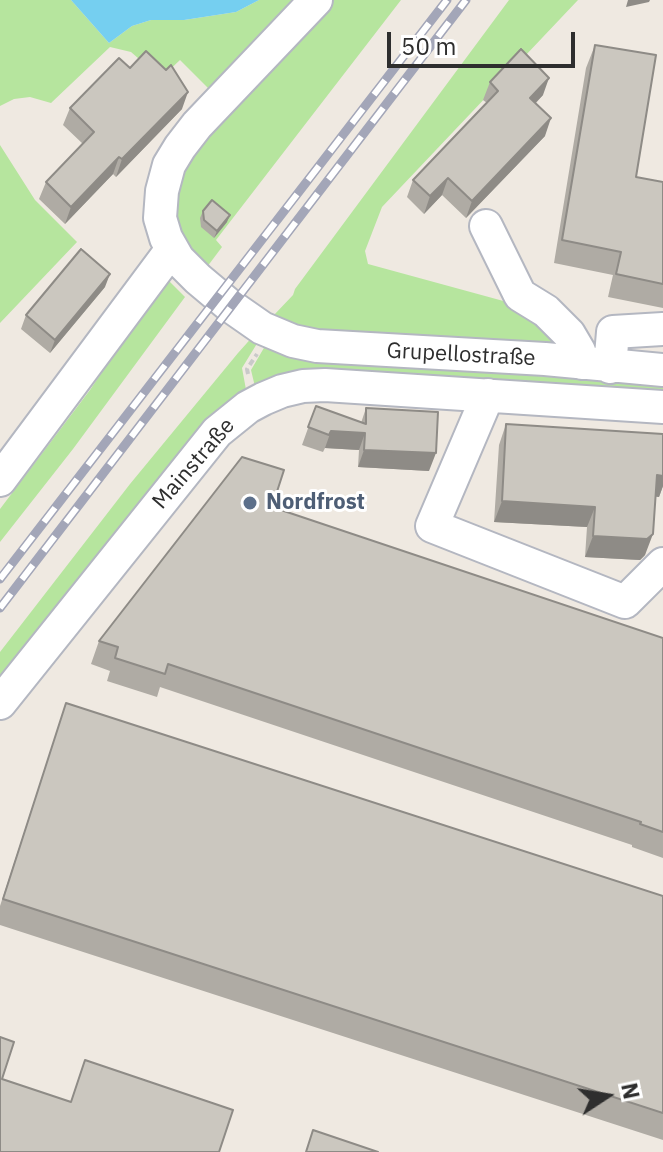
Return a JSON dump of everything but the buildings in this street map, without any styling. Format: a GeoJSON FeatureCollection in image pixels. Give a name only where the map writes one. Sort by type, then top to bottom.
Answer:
{"type":"FeatureCollection","features":[{"type":"Feature","properties":{"kind":"street"},"geometry":{"type":"LineString","coordinates":[[266,330],[229,305],[178,259],[166,238],[160,218],[162,191],[169,165],[197,125],[316,0]]}},
{"type":"Feature","properties":{"kind":"street"},"geometry":{"type":"LineString","coordinates":[[486,226],[520,295],[546,311],[569,334],[579,351],[596,365],[613,332],[663,329]]}},
{"type":"Feature","properties":{"kind":"street"},"geometry":{"type":"LineString","coordinates":[[0,480],[172,249]]}},
{"type":"Feature","properties":{"kind":"street","name":"Grupellostraße"},"geometry":{"type":"LineString","coordinates":[[266,330],[293,341],[317,346],[663,370]]}},
{"type":"Feature","properties":{"kind":"street","name":"Mainstraße"},"geometry":{"type":"LineString","coordinates":[[0,703],[217,432],[252,405],[282,391],[325,385],[663,407]]}},
{"type":"Feature","properties":{"kind":"street"},"geometry":{"type":"LineString","coordinates":[[488,395],[432,526],[625,602],[663,564]]}},
{"type":"Feature","properties":{"kind":"path"},"geometry":{"type":"LineString","coordinates":[[252,405],[247,369],[266,330]]}},
{"type":"Feature","properties":{"kind":"green space"},"geometry":{"type":"Polygon","coordinates":[[[0,0],[71,0],[109,43],[132,26],[151,20],[184,20],[236,12],[259,0],[295,0],[211,91],[180,60],[161,78],[131,52],[110,47],[51,103],[30,97],[14,99],[0,106],[0,0]]]}},
{"type":"Feature","properties":{"kind":"green space"},"geometry":{"type":"Polygon","coordinates":[[[332,0],[401,0],[216,240],[222,247],[204,271],[189,255],[174,219],[177,179],[196,151],[332,0]]]}},
{"type":"Feature","properties":{"kind":"green space"},"geometry":{"type":"Polygon","coordinates":[[[509,0],[578,0],[382,207],[365,251],[368,264],[518,305],[553,340],[556,351],[299,332],[279,321],[274,315],[293,295],[509,0]]]}},
{"type":"Feature","properties":{"kind":"green space"},"geometry":{"type":"Polygon","coordinates":[[[0,145],[35,200],[77,242],[0,323],[0,145]]]}},
{"type":"Feature","properties":{"kind":"green space"},"geometry":{"type":"Polygon","coordinates":[[[165,277],[185,297],[0,542],[0,509],[90,390],[165,277]]]}},
{"type":"Feature","properties":{"kind":"green space"},"geometry":{"type":"Polygon","coordinates":[[[255,334],[261,337],[242,368],[247,395],[0,682],[0,652],[130,484],[255,334]]]}},
{"type":"Feature","properties":{"kind":"green space"},"geometry":{"type":"Polygon","coordinates":[[[268,341],[312,358],[663,386],[663,395],[256,391],[251,370],[268,341]]]}},
{"type":"Feature","properties":{"kind":"water"},"geometry":{"type":"Polygon","coordinates":[[[71,0],[259,0],[236,12],[184,20],[151,20],[132,26],[109,43],[71,0]]]}},
{"type":"Feature","properties":{"kind":"railway"},"geometry":{"type":"LineString","coordinates":[[0,579],[447,0]]}},
{"type":"Feature","properties":{"kind":"railway"},"geometry":{"type":"LineString","coordinates":[[0,608],[466,0]]}},
{"type":"Feature","properties":{"kind":"place","name":"Nordfrost"},"geometry":{"type":"Point","coordinates":[250,503]}}]}
